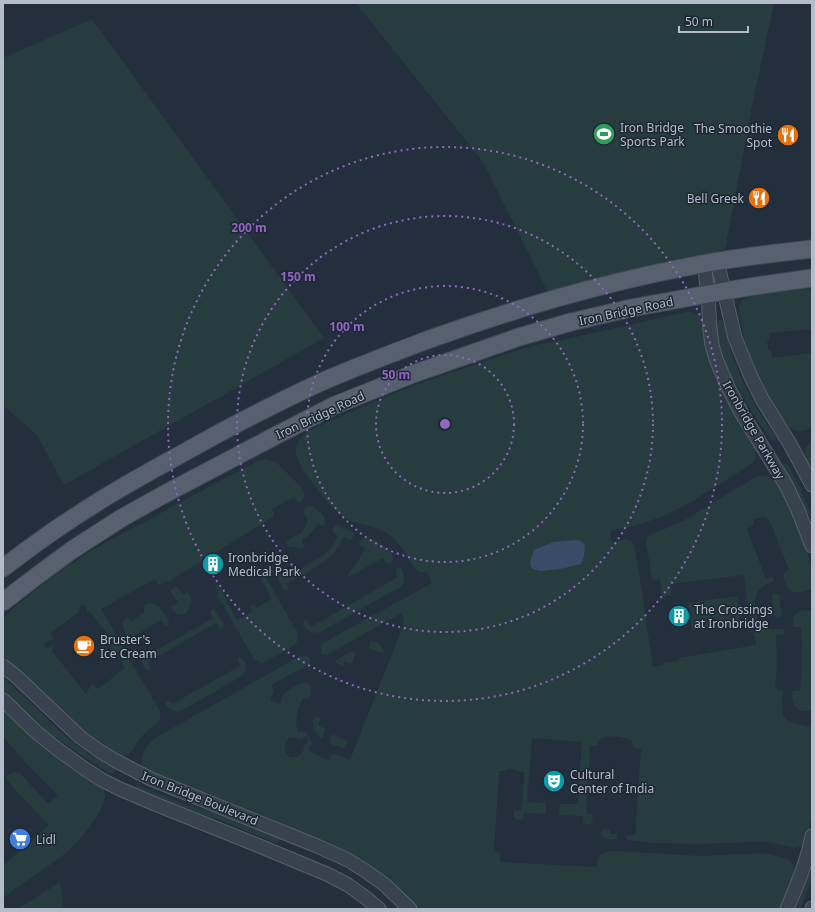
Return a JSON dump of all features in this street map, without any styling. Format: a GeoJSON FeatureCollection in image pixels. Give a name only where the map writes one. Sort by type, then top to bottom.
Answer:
{"type":"FeatureCollection","features":[{"type":"Feature","properties":{"kind":"main road"},"geometry":{"type":"LineString","coordinates":[[3,568],[67,522],[115,491],[217,434],[274,404],[321,382],[401,350],[520,308],[604,285],[710,262],[812,249]]}},
{"type":"Feature","properties":{"kind":"main road","name":"Iron Bridge Road"},"geometry":{"type":"LineString","coordinates":[[3,602],[72,550],[120,519],[192,479],[333,406],[413,374],[519,337],[571,322],[708,294],[812,278]]}},
{"type":"Feature","properties":{"kind":"street","name":"Ironbridge Parkway"},"geometry":{"type":"LineString","coordinates":[[710,262],[725,291],[735,338],[751,377],[762,399],[790,444],[812,485]]}},
{"type":"Feature","properties":{"kind":"street","name":"Ironbridge Parkway"},"geometry":{"type":"LineString","coordinates":[[710,262],[708,294],[710,329],[716,359],[741,412],[786,485],[798,510],[812,546]]}},
{"type":"Feature","properties":{"kind":"street","name":"Iron Bridge Boulevard"},"geometry":{"type":"LineString","coordinates":[[3,666],[17,677],[80,737],[127,768],[348,860],[385,885],[410,909]]}},
{"type":"Feature","properties":{"kind":"street","name":"Iron Bridge Boulevard"},"geometry":{"type":"LineString","coordinates":[[3,700],[35,732],[79,765],[102,780],[155,804],[329,875],[348,885],[379,909]]}},
{"type":"Feature","properties":{"kind":"street"},"geometry":{"type":"LineString","coordinates":[[787,909],[807,860],[812,836]]}},
{"type":"Feature","properties":{"kind":"green space","name":"Iron Bridge Sports Park"},"geometry":{"type":"Polygon","coordinates":[[[356,3],[774,3],[752,106],[725,250],[658,273],[551,299],[483,162],[356,3]]]}},
{"type":"Feature","properties":{"kind":"green space"},"geometry":{"type":"Polygon","coordinates":[[[92,19],[324,338],[64,485],[37,435],[3,405],[3,58],[92,19]]]}},
{"type":"Feature","properties":{"kind":"green space"},"geometry":{"type":"Polygon","coordinates":[[[812,289],[812,329],[769,333],[769,340],[767,340],[768,349],[771,351],[772,358],[812,353],[812,427],[804,431],[800,431],[792,429],[786,423],[760,381],[750,359],[739,314],[739,308],[741,302],[748,297],[776,292],[812,289]]]}},
{"type":"Feature","properties":{"kind":"green space"},"geometry":{"type":"Polygon","coordinates":[[[686,312],[696,314],[702,321],[712,366],[722,392],[756,450],[755,460],[753,463],[717,486],[664,516],[610,531],[612,542],[627,540],[635,546],[653,667],[663,665],[664,663],[679,661],[679,658],[756,645],[753,621],[750,619],[744,575],[671,584],[671,596],[662,597],[660,579],[652,579],[646,542],[648,536],[683,521],[757,476],[765,476],[775,479],[781,487],[795,518],[808,553],[812,577],[812,588],[798,593],[791,591],[786,586],[783,574],[789,570],[770,521],[766,517],[760,517],[753,520],[754,525],[747,529],[766,579],[771,577],[774,579],[772,582],[763,586],[756,595],[755,607],[758,618],[765,627],[772,629],[783,629],[785,631],[783,634],[776,635],[777,666],[775,689],[783,691],[783,715],[793,723],[812,728],[812,813],[807,838],[801,846],[795,848],[768,842],[700,844],[654,843],[628,840],[626,838],[627,835],[635,835],[638,795],[631,794],[630,791],[638,791],[641,749],[634,748],[632,741],[629,739],[615,736],[605,737],[598,741],[597,746],[590,746],[588,783],[594,784],[595,786],[593,789],[587,789],[586,813],[592,815],[593,821],[590,824],[585,824],[583,822],[583,816],[559,815],[560,804],[578,804],[582,742],[532,738],[527,802],[546,803],[546,814],[524,813],[523,820],[518,820],[515,818],[514,811],[522,810],[524,772],[507,769],[505,771],[499,771],[494,851],[500,853],[500,862],[597,867],[597,860],[600,855],[613,851],[701,856],[764,853],[788,859],[794,866],[796,872],[781,909],[417,909],[398,887],[378,872],[346,854],[143,769],[142,756],[148,745],[155,738],[300,656],[307,656],[311,659],[311,661],[309,664],[271,685],[274,691],[270,700],[280,704],[283,695],[289,690],[303,683],[309,684],[311,688],[310,697],[309,699],[303,698],[297,715],[296,724],[298,733],[303,731],[306,733],[312,744],[308,749],[318,756],[329,760],[334,754],[350,760],[403,626],[404,619],[401,613],[327,655],[322,653],[321,649],[323,643],[432,583],[427,572],[420,572],[415,569],[395,539],[376,528],[350,521],[337,512],[323,497],[303,470],[296,455],[296,447],[299,440],[314,428],[423,382],[512,352],[540,344],[686,312]],[[306,736],[300,740],[293,737],[289,738],[286,742],[285,751],[292,757],[298,756],[303,752],[304,745],[309,741],[306,736]]]}},
{"type":"Feature","properties":{"kind":"green space"},"geometry":{"type":"Polygon","coordinates":[[[720,320],[723,321],[725,325],[731,353],[741,378],[757,408],[776,437],[775,441],[771,440],[753,414],[739,388],[724,370],[715,327],[716,322],[720,320]]]}},
{"type":"Feature","properties":{"kind":"green space"},"geometry":{"type":"Polygon","coordinates":[[[812,440],[812,472],[806,460],[805,452],[808,444],[812,440]]]}},
{"type":"Feature","properties":{"kind":"green space"},"geometry":{"type":"Polygon","coordinates":[[[267,459],[277,463],[301,487],[304,492],[304,498],[300,503],[294,497],[272,509],[274,514],[273,517],[168,582],[167,581],[159,585],[155,579],[101,609],[123,646],[120,652],[116,653],[111,651],[110,647],[112,639],[89,611],[87,614],[86,606],[83,605],[80,606],[77,613],[50,634],[54,639],[52,641],[46,641],[44,646],[46,648],[51,647],[53,644],[54,646],[52,651],[86,694],[91,685],[93,684],[98,689],[125,668],[122,664],[123,660],[128,658],[130,660],[157,706],[160,716],[159,721],[141,737],[129,755],[118,756],[94,742],[3,656],[3,618],[51,578],[94,549],[257,461],[267,459]]]}},
{"type":"Feature","properties":{"kind":"green space"},"geometry":{"type":"Polygon","coordinates":[[[784,464],[788,465],[801,490],[812,519],[802,505],[782,467],[784,464]]]}},
{"type":"Feature","properties":{"kind":"green space"},"geometry":{"type":"Polygon","coordinates":[[[311,506],[317,509],[324,517],[324,526],[317,524],[311,534],[302,540],[304,547],[289,547],[285,542],[302,532],[308,520],[304,510],[305,508],[311,506]]]}},
{"type":"Feature","properties":{"kind":"green space"},"geometry":{"type":"Polygon","coordinates":[[[335,525],[353,532],[354,535],[352,539],[349,540],[343,537],[337,550],[331,556],[316,567],[287,583],[289,589],[286,591],[284,590],[276,575],[277,573],[284,578],[324,555],[330,550],[338,536],[333,532],[335,525]]]}},
{"type":"Feature","properties":{"kind":"green space"},"geometry":{"type":"Polygon","coordinates":[[[367,538],[386,547],[390,551],[393,560],[390,564],[388,564],[383,558],[349,576],[349,573],[359,560],[365,548],[359,543],[363,539],[367,538]]]}},
{"type":"Feature","properties":{"kind":"green space"},"geometry":{"type":"Polygon","coordinates":[[[252,557],[260,572],[262,571],[298,636],[298,640],[293,646],[261,663],[254,659],[216,595],[219,594],[215,586],[218,585],[237,620],[252,612],[250,607],[254,605],[256,608],[272,599],[250,558],[252,557]]]}},
{"type":"Feature","properties":{"kind":"green space"},"geometry":{"type":"Polygon","coordinates":[[[399,567],[401,568],[404,578],[400,587],[320,632],[310,632],[303,625],[306,619],[311,627],[398,577],[396,571],[399,567]]]}},
{"type":"Feature","properties":{"kind":"green space"},"geometry":{"type":"Polygon","coordinates":[[[177,586],[183,595],[188,593],[192,601],[185,614],[178,614],[172,609],[172,606],[178,603],[170,590],[177,586]]]}},
{"type":"Feature","properties":{"kind":"green space"},"geometry":{"type":"Polygon","coordinates":[[[774,593],[779,595],[782,614],[780,617],[776,617],[774,615],[772,597],[774,593]]]}},
{"type":"Feature","properties":{"kind":"green space"},"geometry":{"type":"Polygon","coordinates":[[[737,596],[741,624],[692,631],[688,603],[737,596]]]}},
{"type":"Feature","properties":{"kind":"green space"},"geometry":{"type":"Polygon","coordinates":[[[148,603],[152,603],[161,609],[169,622],[168,625],[165,626],[161,620],[133,637],[135,642],[133,644],[124,630],[124,620],[127,617],[131,621],[145,612],[143,606],[148,603]]]}},
{"type":"Feature","properties":{"kind":"green space"},"geometry":{"type":"Polygon","coordinates":[[[213,609],[223,624],[223,628],[220,628],[216,623],[148,662],[150,669],[145,669],[137,654],[139,651],[142,651],[146,656],[213,618],[210,612],[213,609]]]}},
{"type":"Feature","properties":{"kind":"green space"},"geometry":{"type":"Polygon","coordinates":[[[804,610],[812,611],[812,710],[807,711],[796,708],[792,701],[793,691],[800,691],[802,663],[801,627],[794,627],[792,621],[795,614],[804,610]]]}},
{"type":"Feature","properties":{"kind":"green space"},"geometry":{"type":"Polygon","coordinates":[[[372,641],[381,645],[384,651],[383,653],[369,648],[369,644],[372,641]]]}},
{"type":"Feature","properties":{"kind":"green space"},"geometry":{"type":"Polygon","coordinates":[[[352,651],[355,652],[355,654],[352,663],[349,664],[344,662],[343,666],[336,663],[336,660],[352,651]]]}},
{"type":"Feature","properties":{"kind":"green space"},"geometry":{"type":"Polygon","coordinates":[[[239,657],[244,661],[246,666],[240,677],[181,711],[172,710],[165,704],[166,701],[169,701],[172,704],[240,666],[238,660],[239,657]]]}},
{"type":"Feature","properties":{"kind":"green space"},"geometry":{"type":"Polygon","coordinates":[[[3,677],[71,741],[90,755],[113,767],[115,770],[114,773],[111,774],[38,727],[3,693],[3,677]]]}},
{"type":"Feature","properties":{"kind":"green space"},"geometry":{"type":"Polygon","coordinates":[[[3,708],[49,753],[73,770],[102,786],[105,793],[105,799],[97,816],[87,830],[67,852],[3,898],[3,866],[49,825],[16,791],[6,776],[17,772],[20,773],[48,804],[58,795],[26,763],[3,737],[3,708]]]}},
{"type":"Feature","properties":{"kind":"green space"},"geometry":{"type":"Polygon","coordinates":[[[314,716],[321,718],[318,725],[325,729],[322,738],[314,728],[314,716]]]}},
{"type":"Feature","properties":{"kind":"green space"},"geometry":{"type":"Polygon","coordinates":[[[332,735],[347,741],[345,748],[331,744],[330,741],[332,735]]]}},
{"type":"Feature","properties":{"kind":"green space"},"geometry":{"type":"Polygon","coordinates":[[[137,785],[186,805],[212,811],[280,839],[278,843],[276,843],[217,819],[200,817],[136,789],[135,787],[137,785]]]}},
{"type":"Feature","properties":{"kind":"green space"},"geometry":{"type":"Polygon","coordinates":[[[603,829],[610,830],[610,834],[616,834],[617,839],[603,837],[601,832],[603,829]]]}},
{"type":"Feature","properties":{"kind":"green space"},"geometry":{"type":"Polygon","coordinates":[[[812,873],[812,880],[800,909],[798,909],[800,895],[808,874],[812,873]]]}},
{"type":"Feature","properties":{"kind":"green space"},"geometry":{"type":"Polygon","coordinates":[[[60,882],[63,909],[18,909],[60,882]]]}},
{"type":"Feature","properties":{"kind":"water"},"geometry":{"type":"Polygon","coordinates":[[[581,541],[585,545],[584,556],[581,564],[560,569],[541,571],[531,567],[530,563],[534,550],[554,542],[581,541]]]}},
{"type":"Feature","properties":{"kind":"place","name":"Iron Bridge Sports Park"},"geometry":{"type":"Point","coordinates":[604,134]}},
{"type":"Feature","properties":{"kind":"place","name":"The Smoothie Spot"},"geometry":{"type":"Point","coordinates":[788,135]}},
{"type":"Feature","properties":{"kind":"place","name":"Bell Greek"},"geometry":{"type":"Point","coordinates":[759,198]}},
{"type":"Feature","properties":{"kind":"place","name":"Ironbridge Medical Park"},"geometry":{"type":"Point","coordinates":[213,564]}},
{"type":"Feature","properties":{"kind":"place","name":"The Crossings at Ironbridge"},"geometry":{"type":"Point","coordinates":[679,616]}},
{"type":"Feature","properties":{"kind":"place","name":"Bruster's Ice Cream"},"geometry":{"type":"Point","coordinates":[84,646]}},
{"type":"Feature","properties":{"kind":"place","name":"Cultural Center of India"},"geometry":{"type":"Point","coordinates":[554,781]}},
{"type":"Feature","properties":{"kind":"place","name":"Lidl"},"geometry":{"type":"Point","coordinates":[20,839]}}]}
